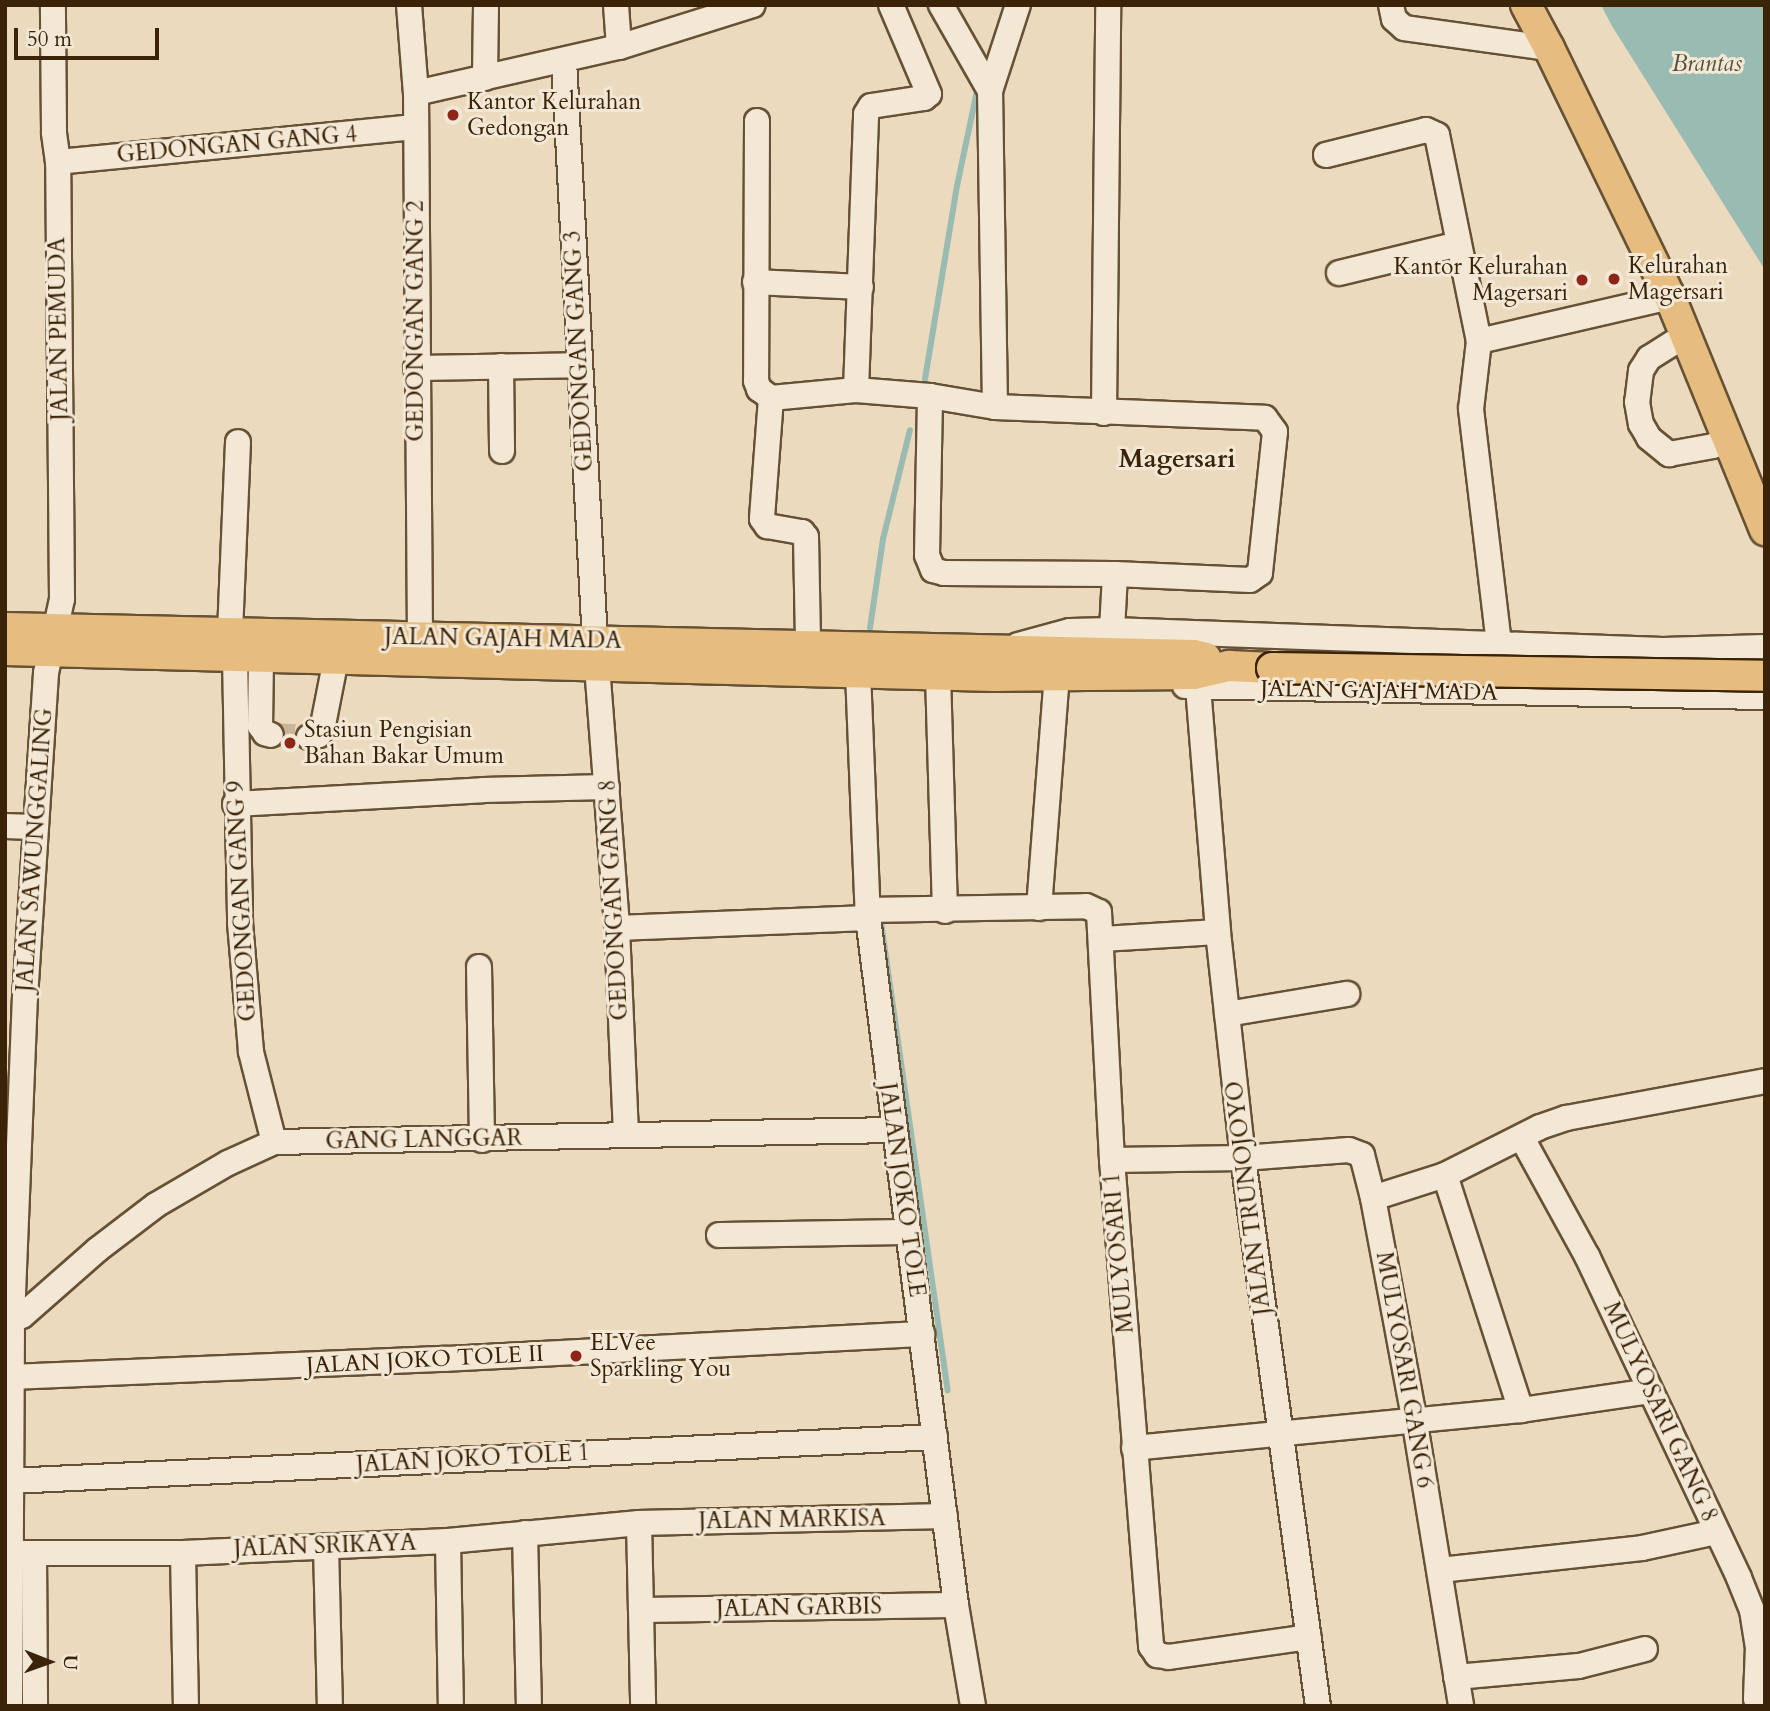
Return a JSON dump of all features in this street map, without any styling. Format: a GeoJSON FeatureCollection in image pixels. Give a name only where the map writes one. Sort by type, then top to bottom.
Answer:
{"type":"FeatureCollection","features":[{"type":"Feature","properties":{"kind":"main road"},"geometry":{"type":"LineString","coordinates":[[1526,5],[1670,298],[1765,530]]}},
{"type":"Feature","properties":{"kind":"main road","name":"JALAN GAJAH MADA"},"geometry":{"type":"LineString","coordinates":[[5,628],[54,640]]}},
{"type":"Feature","properties":{"kind":"main road","name":"JALAN GAJAH MADA"},"geometry":{"type":"LineString","coordinates":[[5,650],[54,640],[239,642],[420,637],[858,673],[938,675],[997,663]]}},
{"type":"Feature","properties":{"kind":"main road","name":"JALAN GAJAH MADA"},"geometry":{"type":"LineString","coordinates":[[239,642],[336,659],[808,646],[997,663],[1194,674],[1229,666],[1765,676]]}},
{"type":"Feature","properties":{"kind":"street","name":"JALAN PEMUDA"},"geometry":{"type":"LineString","coordinates":[[53,5],[54,132],[58,162],[62,599],[54,640]]}},
{"type":"Feature","properties":{"kind":"street","name":"GEDONGAN GANG 2"},"geometry":{"type":"LineString","coordinates":[[409,5],[416,93],[420,637]]}},
{"type":"Feature","properties":{"kind":"street"},"geometry":{"type":"LineString","coordinates":[[485,78],[486,5]]}},
{"type":"Feature","properties":{"kind":"street"},"geometry":{"type":"LineString","coordinates":[[616,5],[619,47]]}},
{"type":"Feature","properties":{"kind":"street"},"geometry":{"type":"LineString","coordinates":[[416,93],[619,47],[753,5]]}},
{"type":"Feature","properties":{"kind":"street"},"geometry":{"type":"LineString","coordinates":[[856,390],[867,110],[872,106],[924,98],[929,94],[891,5]]}},
{"type":"Feature","properties":{"kind":"street"},"geometry":{"type":"LineString","coordinates":[[941,5],[990,91]]}},
{"type":"Feature","properties":{"kind":"street"},"geometry":{"type":"LineString","coordinates":[[995,407],[990,91],[1018,5]]}},
{"type":"Feature","properties":{"kind":"street"},"geometry":{"type":"LineString","coordinates":[[1104,413],[1108,5]]}},
{"type":"Feature","properties":{"kind":"street"},"geometry":{"type":"LineString","coordinates":[[1391,5],[1394,19],[1404,28],[1549,48]]}},
{"type":"Feature","properties":{"kind":"street","name":"GEDONGAN GANG 3"},"geometry":{"type":"LineString","coordinates":[[564,61],[596,653]]}},
{"type":"Feature","properties":{"kind":"street"},"geometry":{"type":"LineString","coordinates":[[757,121],[755,382],[759,389],[771,398],[856,390],[930,396],[995,407],[1104,413],[1255,415],[1270,422],[1275,432],[1262,567],[1257,578],[1250,580],[1115,574],[944,573],[933,570],[927,555],[930,396]]}},
{"type":"Feature","properties":{"kind":"street","name":"GEDONGAN GANG 4"},"geometry":{"type":"LineString","coordinates":[[58,162],[415,127]]}},
{"type":"Feature","properties":{"kind":"street"},"geometry":{"type":"LineString","coordinates":[[1326,155],[1426,130],[1434,131],[1479,341],[1471,409],[1499,643]]}},
{"type":"Feature","properties":{"kind":"street"},"geometry":{"type":"LineString","coordinates":[[1339,273],[1459,244]]}},
{"type":"Feature","properties":{"kind":"street"},"geometry":{"type":"LineString","coordinates":[[755,282],[861,288]]}},
{"type":"Feature","properties":{"kind":"street"},"geometry":{"type":"LineString","coordinates":[[1479,341],[1670,298]]}},
{"type":"Feature","properties":{"kind":"street"},"geometry":{"type":"LineString","coordinates":[[1684,336],[1649,358],[1641,372],[1637,402],[1641,424],[1649,439],[1669,454],[1713,446],[1726,439]]}},
{"type":"Feature","properties":{"kind":"street"},"geometry":{"type":"LineString","coordinates":[[416,368],[580,365]]}},
{"type":"Feature","properties":{"kind":"street"},"geometry":{"type":"LineString","coordinates":[[501,366],[502,451]]}},
{"type":"Feature","properties":{"kind":"street"},"geometry":{"type":"LineString","coordinates":[[771,398],[762,519],[766,526],[802,532],[806,537],[808,646]]}},
{"type":"Feature","properties":{"kind":"street"},"geometry":{"type":"LineString","coordinates":[[238,442],[239,642],[260,726],[265,733],[271,735]]}},
{"type":"Feature","properties":{"kind":"street"},"geometry":{"type":"LineString","coordinates":[[1111,630],[1115,574]]}},
{"type":"Feature","properties":{"kind":"street","name":"JALAN GAJAH MADA"},"geometry":{"type":"LineString","coordinates":[[997,663],[1070,631],[1111,630],[1663,650],[1765,647]]}},
{"type":"Feature","properties":{"kind":"street","name":"JALAN SAWUNGGALING"},"geometry":{"type":"LineString","coordinates":[[22,1553],[10,1481],[12,1319],[35,827],[46,673],[54,640]]}},
{"type":"Feature","properties":{"kind":"street","name":"GEDONGAN GANG 9"},"geometry":{"type":"LineString","coordinates":[[239,642],[235,804],[237,890],[249,1032],[274,1142]]}},
{"type":"Feature","properties":{"kind":"street"},"geometry":{"type":"LineString","coordinates":[[1663,650],[1687,661],[1688,673],[1688,684],[1664,696]]}},
{"type":"Feature","properties":{"kind":"street"},"geometry":{"type":"LineString","coordinates":[[1725,650],[1729,697]]}},
{"type":"Feature","properties":{"kind":"street","name":"GEDONGAN GANG 8"},"geometry":{"type":"LineString","coordinates":[[596,653],[617,928],[626,1135]]}},
{"type":"Feature","properties":{"kind":"street"},"geometry":{"type":"LineString","coordinates":[[309,737],[319,735],[324,724],[336,659]]}},
{"type":"Feature","properties":{"kind":"street","name":"JALAN GAJAH MADA"},"geometry":{"type":"LineString","coordinates":[[997,663],[1057,676],[1198,687],[1765,697]]}},
{"type":"Feature","properties":{"kind":"street","name":"JALAN JOKO TOLE"},"geometry":{"type":"LineString","coordinates":[[858,673],[873,912],[894,1130],[956,1605],[973,1706]]}},
{"type":"Feature","properties":{"kind":"street"},"geometry":{"type":"LineString","coordinates":[[938,675],[945,911]]}},
{"type":"Feature","properties":{"kind":"street"},"geometry":{"type":"LineString","coordinates":[[1039,908],[1057,676]]}},
{"type":"Feature","properties":{"kind":"street","name":"JALAN TRUNOJOYO"},"geometry":{"type":"LineString","coordinates":[[1198,687],[1218,932],[1243,1158],[1278,1433],[1318,1706]]}},
{"type":"Feature","properties":{"kind":"street"},"geometry":{"type":"LineString","coordinates":[[235,804],[483,790],[607,787]]}},
{"type":"Feature","properties":{"kind":"street"},"geometry":{"type":"LineString","coordinates":[[5,826],[35,827]]}},
{"type":"Feature","properties":{"kind":"street","name":"MULYOSARI 1"},"geometry":{"type":"LineString","coordinates":[[617,928],[873,912],[1096,908],[1102,939],[1112,1160],[1153,1651],[1169,1657],[1309,1637]]}},
{"type":"Feature","properties":{"kind":"street"},"geometry":{"type":"LineString","coordinates":[[1102,939],[1218,932]]}},
{"type":"Feature","properties":{"kind":"street"},"geometry":{"type":"LineString","coordinates":[[479,967],[482,1140]]}},
{"type":"Feature","properties":{"kind":"street"},"geometry":{"type":"LineString","coordinates":[[1227,1014],[1347,994]]}},
{"type":"Feature","properties":{"kind":"street"},"geometry":{"type":"LineString","coordinates":[[1373,1198],[1445,1175],[1566,1118],[1765,1081]]}},
{"type":"Feature","properties":{"kind":"street","name":"GANG LANGGAR"},"geometry":{"type":"LineString","coordinates":[[12,1319],[22,1316],[97,1250],[156,1205],[228,1163],[274,1142],[894,1130]]}},
{"type":"Feature","properties":{"kind":"street","name":"MULYOSARI GANG 8"},"geometry":{"type":"LineString","coordinates":[[1522,1138],[1587,1256],[1752,1610],[1758,1646],[1751,1702]]}},
{"type":"Feature","properties":{"kind":"street","name":"MULYOSARI GANG 6"},"geometry":{"type":"LineString","coordinates":[[1112,1160],[1243,1158],[1354,1150],[1362,1155],[1373,1198],[1414,1418],[1461,1706]]}},
{"type":"Feature","properties":{"kind":"street"},"geometry":{"type":"LineString","coordinates":[[1445,1175],[1521,1410]]}},
{"type":"Feature","properties":{"kind":"street"},"geometry":{"type":"LineString","coordinates":[[719,1235],[907,1232]]}},
{"type":"Feature","properties":{"kind":"street","name":"JALAN JOKO TOLE II"},"geometry":{"type":"LineString","coordinates":[[11,1377],[445,1359],[922,1334]]}},
{"type":"Feature","properties":{"kind":"street"},"geometry":{"type":"LineString","coordinates":[[1134,1448],[1414,1418],[1521,1410],[1650,1391]]}},
{"type":"Feature","properties":{"kind":"street","name":"JALAN JOKO TOLE 1"},"geometry":{"type":"LineString","coordinates":[[10,1481],[935,1437]]}},
{"type":"Feature","properties":{"kind":"street","name":"JALAN MARKISA"},"geometry":{"type":"LineString","coordinates":[[639,1523],[945,1516]]}},
{"type":"Feature","properties":{"kind":"street"},"geometry":{"type":"LineString","coordinates":[[639,1523],[643,1706]]}},
{"type":"Feature","properties":{"kind":"street","name":"JALAN SRIKAYA"},"geometry":{"type":"LineString","coordinates":[[22,1553],[183,1553],[448,1541],[639,1523]]}},
{"type":"Feature","properties":{"kind":"street"},"geometry":{"type":"LineString","coordinates":[[525,1532],[529,1706]]}},
{"type":"Feature","properties":{"kind":"street"},"geometry":{"type":"LineString","coordinates":[[1440,1570],[1642,1548],[1716,1532]]}},
{"type":"Feature","properties":{"kind":"street"},"geometry":{"type":"LineString","coordinates":[[448,1541],[451,1706]]}},
{"type":"Feature","properties":{"kind":"street"},"geometry":{"type":"LineString","coordinates":[[326,1546],[330,1706]]}},
{"type":"Feature","properties":{"kind":"street"},"geometry":{"type":"LineString","coordinates":[[10,1706],[22,1553]]}},
{"type":"Feature","properties":{"kind":"street"},"geometry":{"type":"LineString","coordinates":[[22,1553],[35,1706]]}},
{"type":"Feature","properties":{"kind":"street"},"geometry":{"type":"LineString","coordinates":[[183,1553],[186,1706]]}},
{"type":"Feature","properties":{"kind":"street","name":"JALAN GARBIS"},"geometry":{"type":"LineString","coordinates":[[641,1610],[956,1605]]}},
{"type":"Feature","properties":{"kind":"street"},"geometry":{"type":"LineString","coordinates":[[1457,1677],[1579,1666],[1645,1649]]}},
{"type":"Feature","properties":{"kind":"water","name":"Brantas"},"geometry":{"type":"Polygon","coordinates":[[[1601,5],[1765,5],[1765,270],[1612,26],[1601,5]]]}},
{"type":"Feature","properties":{"kind":"waterway"},"geometry":{"type":"LineString","coordinates":[[925,379],[957,186],[978,86]]}},
{"type":"Feature","properties":{"kind":"waterway"},"geometry":{"type":"LineString","coordinates":[[870,628],[883,539],[910,430]]}},
{"type":"Feature","properties":{"kind":"waterway"},"geometry":{"type":"LineString","coordinates":[[880,915],[948,1390]]}},
{"type":"Feature","properties":{"kind":"tunnel"},"geometry":{"type":"LineString","coordinates":[[271,735],[309,737]]}},
{"type":"Feature","properties":{"kind":"place","name":"Kantor Kelurahan Gedongan"},"geometry":{"type":"Point","coordinates":[453,115]}},
{"type":"Feature","properties":{"kind":"place","name":"Kelurahan Magersari"},"geometry":{"type":"Point","coordinates":[1614,279]}},
{"type":"Feature","properties":{"kind":"place","name":"Kantor Kelurahan Magersari"},"geometry":{"type":"Point","coordinates":[1582,280]}},
{"type":"Feature","properties":{"kind":"place","name":"Stasiun Pengisian Bahan Bakar Umum"},"geometry":{"type":"Point","coordinates":[290,743]}},
{"type":"Feature","properties":{"kind":"place","name":"ELVee Sparkling You"},"geometry":{"type":"Point","coordinates":[576,1356]}},
{"type":"Feature","properties":{"kind":"district","name":"Magersari"},"geometry":{"type":"Point","coordinates":[1177,459]}}]}
